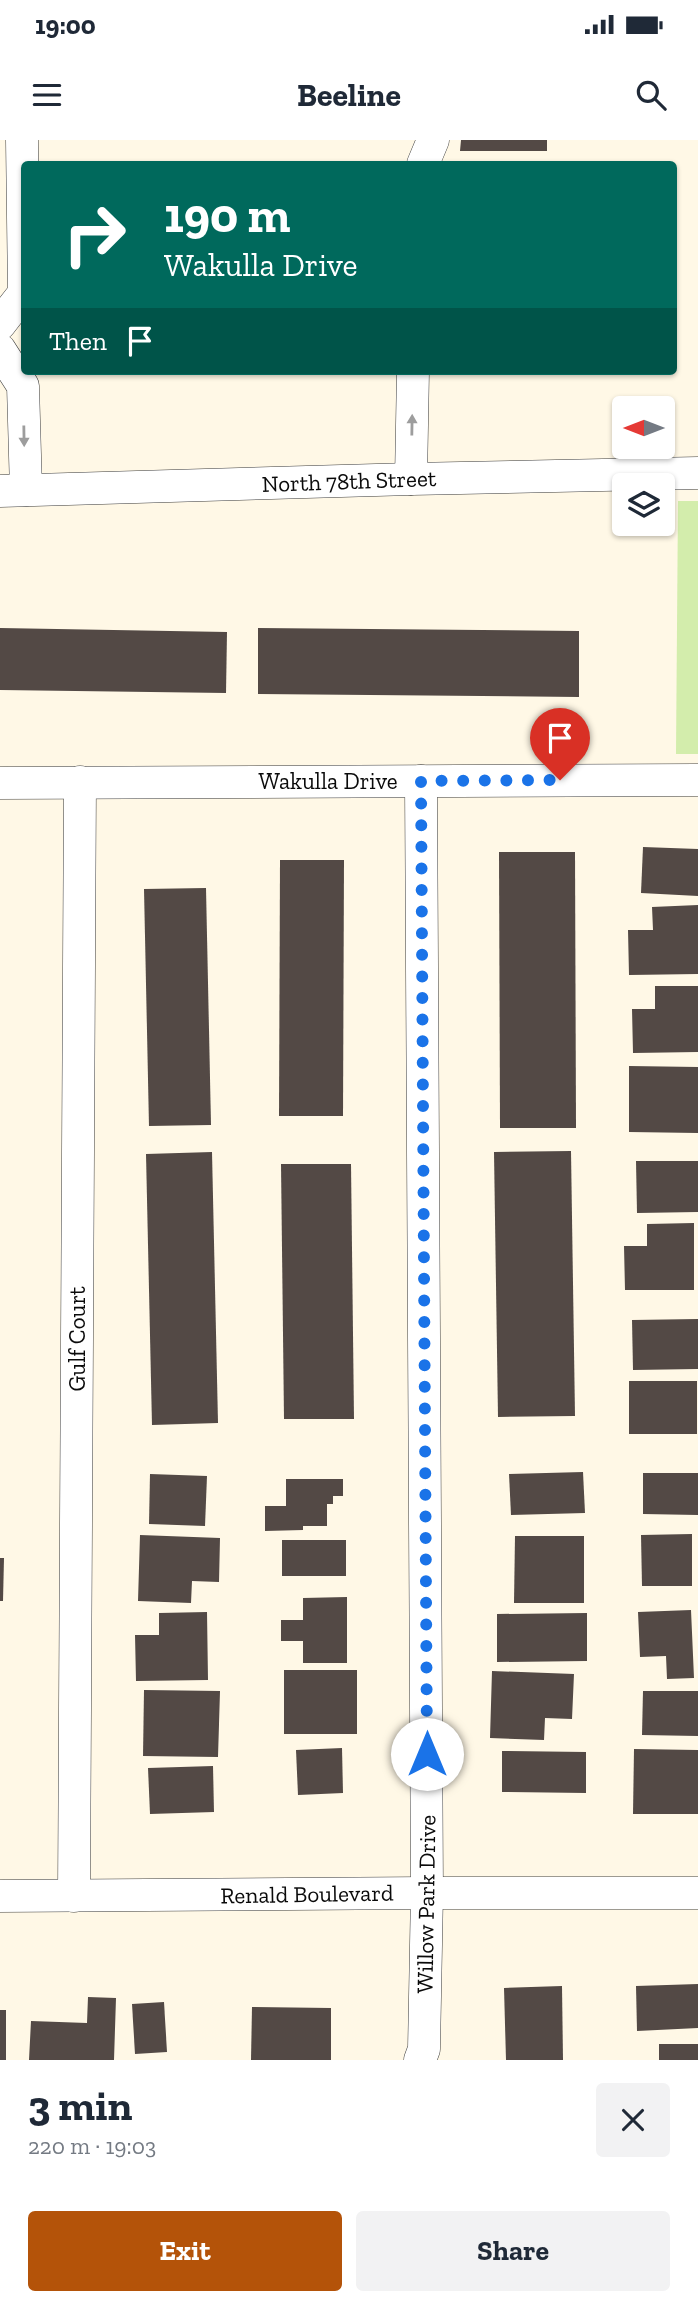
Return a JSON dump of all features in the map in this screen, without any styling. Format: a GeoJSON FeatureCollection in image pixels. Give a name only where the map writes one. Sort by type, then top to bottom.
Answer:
{"type":"FeatureCollection","features":[{"type":"Feature","properties":{"kind":"street"},"geometry":{"type":"LineString","coordinates":[[414,140],[416,161]]}},
{"type":"Feature","properties":{"kind":"street"},"geometry":{"type":"LineString","coordinates":[[424,161],[433,140]]}},
{"type":"Feature","properties":{"kind":"street"},"geometry":{"type":"LineString","coordinates":[[0,324],[21,298]]}},
{"type":"Feature","properties":{"kind":"street"},"geometry":{"type":"LineString","coordinates":[[0,350],[21,372]]}},
{"type":"Feature","properties":{"kind":"street"},"geometry":{"type":"LineString","coordinates":[[411,479],[413,375]]}},
{"type":"Feature","properties":{"kind":"street"},"geometry":{"type":"LineString","coordinates":[[13,490],[27,378]]}},
{"type":"Feature","properties":{"kind":"street","name":"North 78th Street"},"geometry":{"type":"LineString","coordinates":[[13,490],[698,474]]}},
{"type":"Feature","properties":{"kind":"street","name":"Wakulla Drive"},"geometry":{"type":"LineString","coordinates":[[0,783],[698,780]]}},
{"type":"Feature","properties":{"kind":"street","name":"Willow Park Drive"},"geometry":{"type":"LineString","coordinates":[[420,2060],[424,2049],[428,1893],[421,781]]}},
{"type":"Feature","properties":{"kind":"street","name":"Gulf Court"},"geometry":{"type":"LineString","coordinates":[[74,1896],[80,782]]}},
{"type":"Feature","properties":{"kind":"street","name":"Renald Boulevard"},"geometry":{"type":"LineString","coordinates":[[0,1896],[698,1893]]}},
{"type":"Feature","properties":{"kind":"green space"},"geometry":{"type":"Polygon","coordinates":[[[678,501],[698,501],[698,754],[676,754],[678,501]]]}},
{"type":"Feature","properties":{"kind":"building"},"geometry":{"type":"Polygon","coordinates":[[[461,140],[547,140],[547,151],[460,151],[461,140]]]}},
{"type":"Feature","properties":{"kind":"building"},"geometry":{"type":"Polygon","coordinates":[[[0,628],[227,632],[226,693],[0,690],[0,628]]]}},
{"type":"Feature","properties":{"kind":"building"},"geometry":{"type":"Polygon","coordinates":[[[258,628],[579,631],[579,697],[258,694],[258,628]]]}},
{"type":"Feature","properties":{"kind":"building"},"geometry":{"type":"Polygon","coordinates":[[[643,847],[698,849],[698,896],[641,893],[643,847]]]}},
{"type":"Feature","properties":{"kind":"building"},"geometry":{"type":"Polygon","coordinates":[[[499,852],[575,852],[576,1128],[500,1128],[499,852]]]}},
{"type":"Feature","properties":{"kind":"building"},"geometry":{"type":"Polygon","coordinates":[[[280,860],[344,860],[343,1116],[279,1116],[280,860]]]}},
{"type":"Feature","properties":{"kind":"building"},"geometry":{"type":"Polygon","coordinates":[[[206,888],[211,1125],[149,1126],[144,889],[206,888]]]}},
{"type":"Feature","properties":{"kind":"building"},"geometry":{"type":"Polygon","coordinates":[[[698,905],[698,974],[629,975],[628,930],[653,930],[652,907],[698,905]]]}},
{"type":"Feature","properties":{"kind":"building"},"geometry":{"type":"Polygon","coordinates":[[[655,986],[698,986],[698,1052],[633,1053],[632,1009],[655,1009],[655,986]]]}},
{"type":"Feature","properties":{"kind":"building"},"geometry":{"type":"Polygon","coordinates":[[[629,1066],[698,1067],[698,1133],[629,1132],[629,1066]]]}},
{"type":"Feature","properties":{"kind":"building"},"geometry":{"type":"Polygon","coordinates":[[[571,1151],[575,1416],[498,1417],[494,1152],[571,1151]]]}},
{"type":"Feature","properties":{"kind":"building"},"geometry":{"type":"Polygon","coordinates":[[[212,1152],[218,1423],[152,1425],[146,1154],[212,1152]]]}},
{"type":"Feature","properties":{"kind":"building"},"geometry":{"type":"Polygon","coordinates":[[[636,1161],[698,1161],[698,1212],[637,1213],[636,1161]]]}},
{"type":"Feature","properties":{"kind":"building"},"geometry":{"type":"Polygon","coordinates":[[[281,1164],[351,1164],[354,1419],[284,1419],[281,1164]]]}},
{"type":"Feature","properties":{"kind":"building"},"geometry":{"type":"Polygon","coordinates":[[[694,1223],[694,1290],[625,1290],[624,1246],[647,1246],[647,1224],[694,1223]]]}},
{"type":"Feature","properties":{"kind":"building"},"geometry":{"type":"Polygon","coordinates":[[[698,1319],[698,1369],[633,1370],[632,1320],[698,1319]]]}},
{"type":"Feature","properties":{"kind":"building"},"geometry":{"type":"Polygon","coordinates":[[[629,1381],[697,1381],[697,1434],[629,1434],[629,1381]]]}},
{"type":"Feature","properties":{"kind":"building"},"geometry":{"type":"Polygon","coordinates":[[[583,1472],[585,1513],[511,1515],[509,1474],[583,1472]]]}},
{"type":"Feature","properties":{"kind":"building"},"geometry":{"type":"Polygon","coordinates":[[[643,1473],[698,1473],[698,1515],[643,1514],[643,1473]]]}},
{"type":"Feature","properties":{"kind":"building"},"geometry":{"type":"Polygon","coordinates":[[[150,1474],[207,1476],[205,1526],[149,1524],[150,1474]]]}},
{"type":"Feature","properties":{"kind":"building"},"geometry":{"type":"Polygon","coordinates":[[[286,1479],[343,1479],[343,1496],[333,1496],[333,1504],[327,1504],[327,1526],[265,1531],[265,1506],[286,1506],[286,1479]]]}},
{"type":"Feature","properties":{"kind":"building"},"geometry":{"type":"Polygon","coordinates":[[[692,1534],[692,1586],[642,1586],[641,1535],[692,1534]]]}},
{"type":"Feature","properties":{"kind":"building"},"geometry":{"type":"Polygon","coordinates":[[[140,1535],[220,1538],[219,1582],[192,1581],[191,1603],[138,1601],[140,1535]]]}},
{"type":"Feature","properties":{"kind":"building"},"geometry":{"type":"Polygon","coordinates":[[[515,1536],[584,1536],[584,1603],[514,1603],[515,1536]]]}},
{"type":"Feature","properties":{"kind":"building"},"geometry":{"type":"Polygon","coordinates":[[[282,1540],[346,1540],[346,1576],[282,1576],[282,1540]]]}},
{"type":"Feature","properties":{"kind":"building"},"geometry":{"type":"Polygon","coordinates":[[[0,1558],[4,1558],[3,1601],[0,1601],[0,1558]]]}},
{"type":"Feature","properties":{"kind":"building"},"geometry":{"type":"Polygon","coordinates":[[[347,1597],[347,1663],[303,1663],[303,1641],[281,1641],[281,1620],[303,1620],[303,1598],[347,1597]]]}},
{"type":"Feature","properties":{"kind":"building"},"geometry":{"type":"Polygon","coordinates":[[[691,1610],[694,1678],[667,1679],[666,1656],[640,1657],[638,1612],[691,1610]]]}},
{"type":"Feature","properties":{"kind":"building"},"geometry":{"type":"Polygon","coordinates":[[[207,1612],[208,1680],[136,1681],[135,1635],[159,1635],[159,1613],[207,1612]]]}},
{"type":"Feature","properties":{"kind":"building"},"geometry":{"type":"Polygon","coordinates":[[[587,1613],[587,1661],[497,1662],[497,1614],[587,1613]]]}},
{"type":"Feature","properties":{"kind":"building"},"geometry":{"type":"Polygon","coordinates":[[[284,1670],[357,1670],[357,1734],[284,1734],[284,1670]]]}},
{"type":"Feature","properties":{"kind":"building"},"geometry":{"type":"Polygon","coordinates":[[[492,1671],[574,1674],[572,1719],[545,1718],[544,1740],[490,1738],[492,1671]]]}},
{"type":"Feature","properties":{"kind":"building"},"geometry":{"type":"Polygon","coordinates":[[[144,1690],[220,1691],[218,1757],[143,1756],[144,1690]]]}},
{"type":"Feature","properties":{"kind":"building"},"geometry":{"type":"Polygon","coordinates":[[[643,1691],[698,1691],[698,1736],[642,1735],[643,1691]]]}},
{"type":"Feature","properties":{"kind":"building"},"geometry":{"type":"Polygon","coordinates":[[[342,1748],[343,1793],[298,1795],[296,1750],[342,1748]]]}},
{"type":"Feature","properties":{"kind":"building"},"geometry":{"type":"Polygon","coordinates":[[[634,1749],[698,1750],[698,1814],[633,1814],[634,1749]]]}},
{"type":"Feature","properties":{"kind":"building"},"geometry":{"type":"Polygon","coordinates":[[[502,1751],[586,1752],[586,1793],[502,1792],[502,1751]]]}},
{"type":"Feature","properties":{"kind":"building"},"geometry":{"type":"Polygon","coordinates":[[[213,1766],[214,1812],[150,1814],[148,1768],[213,1766]]]}},
{"type":"Feature","properties":{"kind":"building"},"geometry":{"type":"Polygon","coordinates":[[[698,1984],[698,2028],[637,2031],[636,1986],[698,1984]]]}},
{"type":"Feature","properties":{"kind":"building"},"geometry":{"type":"Polygon","coordinates":[[[562,1986],[563,2060],[506,2060],[504,1988],[562,1986]]]}},
{"type":"Feature","properties":{"kind":"building"},"geometry":{"type":"Polygon","coordinates":[[[88,1997],[116,1998],[114,2060],[29,2060],[31,2021],[87,2023],[88,1997]]]}},
{"type":"Feature","properties":{"kind":"building"},"geometry":{"type":"Polygon","coordinates":[[[164,2002],[167,2052],[135,2054],[132,2004],[164,2002]]]}},
{"type":"Feature","properties":{"kind":"building"},"geometry":{"type":"Polygon","coordinates":[[[252,2007],[331,2008],[331,2060],[251,2060],[252,2007]]]}},
{"type":"Feature","properties":{"kind":"building"},"geometry":{"type":"Polygon","coordinates":[[[0,2010],[6,2010],[6,2060],[0,2060],[0,2010]]]}},
{"type":"Feature","properties":{"kind":"building"},"geometry":{"type":"Polygon","coordinates":[[[659,2044],[698,2044],[698,2060],[659,2060],[659,2044]]]}},
{"type":"Feature","properties":{"kind":"route"},"geometry":{"type":"LineString","coordinates":[[427,1754],[421,781],[560,780]]}}]}
